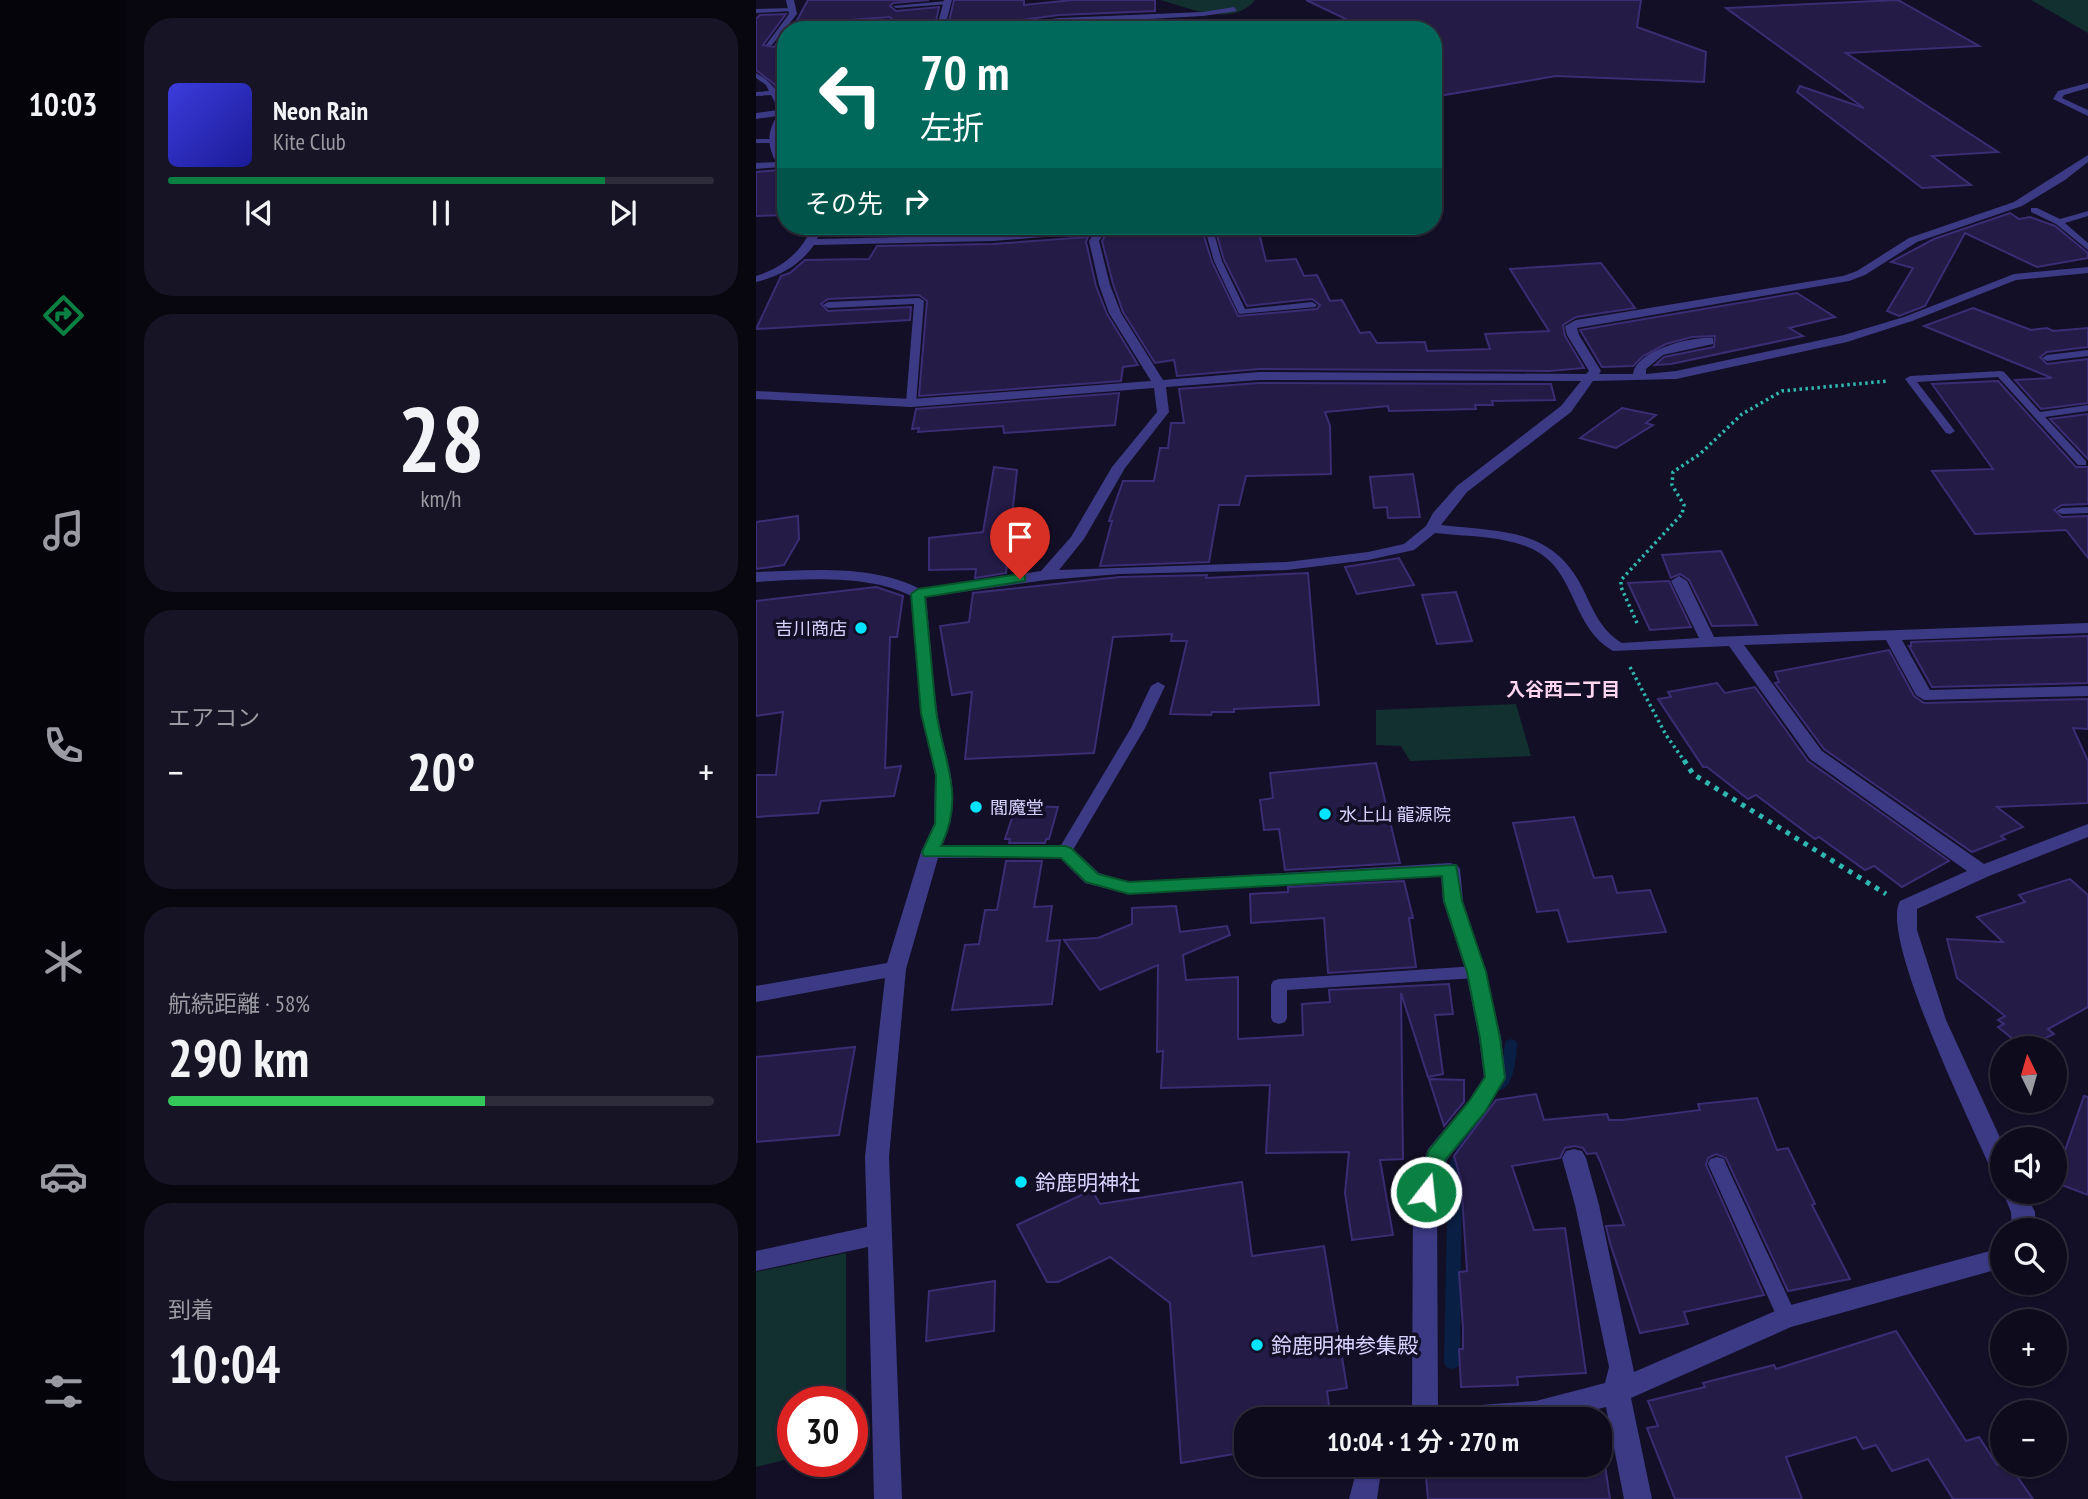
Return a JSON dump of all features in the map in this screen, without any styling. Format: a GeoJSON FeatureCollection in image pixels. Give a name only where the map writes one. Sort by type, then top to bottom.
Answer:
{"type":"FeatureCollection","features":[{"type":"Feature","properties":{"kind":"street"},"geometry":{"type":"LineString","coordinates":[[942,21],[947,2]]}},
{"type":"Feature","properties":{"kind":"street"},"geometry":{"type":"LineString","coordinates":[[788,21],[793,15],[791,4]]}},
{"type":"Feature","properties":{"kind":"street"},"geometry":{"type":"LineString","coordinates":[[1050,21],[1203,14],[1234,9]]}},
{"type":"Feature","properties":{"kind":"street"},"geometry":{"type":"LineString","coordinates":[[1118,18],[1122,21]]}},
{"type":"Feature","properties":{"kind":"street"},"geometry":{"type":"LineString","coordinates":[[769,43],[777,34]]}},
{"type":"Feature","properties":{"kind":"street"},"geometry":{"type":"LineString","coordinates":[[756,44],[777,43]]}},
{"type":"Feature","properties":{"kind":"street"},"geometry":{"type":"LineString","coordinates":[[2088,85],[2070,89],[2057,96],[2062,102],[2088,113]]}},
{"type":"Feature","properties":{"kind":"street"},"geometry":{"type":"LineString","coordinates":[[756,116],[777,114]]}},
{"type":"Feature","properties":{"kind":"street"},"geometry":{"type":"LineString","coordinates":[[777,124],[772,141],[777,157]]}},
{"type":"Feature","properties":{"kind":"street"},"geometry":{"type":"LineString","coordinates":[[756,577],[794,575],[861,578],[897,583],[918,594],[1046,575],[1120,570],[1237,569],[1314,563],[1409,547],[1432,528],[1437,516],[1462,489],[1566,409],[1591,378],[1595,371],[1573,335],[1571,326],[1593,320],[1845,279],[1861,273],[1913,240],[2018,204],[2062,178],[2088,158]]}},
{"type":"Feature","properties":{"kind":"street"},"geometry":{"type":"LineString","coordinates":[[756,166],[777,166]]}},
{"type":"Feature","properties":{"kind":"street"},"geometry":{"type":"LineString","coordinates":[[756,279],[779,273],[812,242],[815,235]]}},
{"type":"Feature","properties":{"kind":"street"},"geometry":{"type":"LineString","coordinates":[[812,242],[1017,235]]}},
{"type":"Feature","properties":{"kind":"street"},"geometry":{"type":"LineString","coordinates":[[1046,575],[1077,538],[1119,467],[1163,412],[1165,402],[1160,386],[1109,302],[1094,240],[1097,235]]}},
{"type":"Feature","properties":{"kind":"street"},"geometry":{"type":"LineString","coordinates":[[756,395],[911,403],[1160,386],[1259,376],[1676,376],[1847,338],[1909,319],[2014,277],[2088,270]]}},
{"type":"Feature","properties":{"kind":"street"},"geometry":{"type":"LineString","coordinates":[[1639,378],[1640,368],[1659,352],[1709,341]]}},
{"type":"Feature","properties":{"kind":"street"},"geometry":{"type":"LineString","coordinates":[[1432,528],[1526,543],[1546,551],[1559,563],[1602,639],[1619,648],[1891,634],[2088,628]]}},
{"type":"Feature","properties":{"kind":"street"},"geometry":{"type":"LineString","coordinates":[[1679,581],[1709,643]]}},
{"type":"Feature","properties":{"kind":"street"},"geometry":{"type":"LineString","coordinates":[[888,1499],[877,1157],[896,970],[930,852],[943,824],[944,775],[929,713],[918,594]]}},
{"type":"Feature","properties":{"kind":"street"},"geometry":{"type":"LineString","coordinates":[[1891,634],[1923,695],[2088,691]]}},
{"type":"Feature","properties":{"kind":"street"},"geometry":{"type":"LineString","coordinates":[[1733,641],[1816,755],[1982,872]]}},
{"type":"Feature","properties":{"kind":"street"},"geometry":{"type":"LineString","coordinates":[[1990,1141],[1935,1020],[1907,930],[1907,906],[1982,872],[2088,830]]}},
{"type":"Feature","properties":{"kind":"street"},"geometry":{"type":"LineString","coordinates":[[930,852],[1065,852],[1092,878],[1129,888],[1450,869],[1453,901],[1476,972],[1490,1038],[1495,1078],[1478,1106],[1436,1156],[1426,1192],[1425,1407]]}},
{"type":"Feature","properties":{"kind":"street"},"geometry":{"type":"LineString","coordinates":[[756,994],[896,970]]}},
{"type":"Feature","properties":{"kind":"street"},"geometry":{"type":"LineString","coordinates":[[1574,1158],[1587,1205],[1622,1367],[1615,1392],[1638,1499]]}},
{"type":"Feature","properties":{"kind":"street"},"geometry":{"type":"LineString","coordinates":[[756,1261],[878,1235]]}},
{"type":"Feature","properties":{"kind":"street"},"geometry":{"type":"LineString","coordinates":[[1559,1407],[1615,1392],[1787,1317],[1990,1261]]}},
{"type":"Feature","properties":{"kind":"street"},"geometry":{"type":"LineString","coordinates":[[1363,1499],[1367,1477]]}},
{"type":"Feature","properties":{"kind":"lane"},"geometry":{"type":"LineString","coordinates":[[890,21],[896,3],[947,2]]}},
{"type":"Feature","properties":{"kind":"lane"},"geometry":{"type":"LineString","coordinates":[[756,11],[791,4]]}},
{"type":"Feature","properties":{"kind":"lane"},"geometry":{"type":"LineString","coordinates":[[756,75],[769,84],[777,97]]}},
{"type":"Feature","properties":{"kind":"lane"},"geometry":{"type":"LineString","coordinates":[[756,94],[775,93]]}},
{"type":"Feature","properties":{"kind":"lane"},"geometry":{"type":"LineString","coordinates":[[756,141],[772,141]]}},
{"type":"Feature","properties":{"kind":"lane"},"geometry":{"type":"LineString","coordinates":[[2034,210],[2059,222],[2088,247]]}},
{"type":"Feature","properties":{"kind":"lane"},"geometry":{"type":"LineString","coordinates":[[2059,222],[2088,213]]}},
{"type":"Feature","properties":{"kind":"lane"},"geometry":{"type":"LineString","coordinates":[[1211,235],[1218,261],[1242,312],[1312,305]]}},
{"type":"Feature","properties":{"kind":"lane"},"geometry":{"type":"LineString","coordinates":[[828,305],[919,301],[911,403]]}},
{"type":"Feature","properties":{"kind":"lane"},"geometry":{"type":"LineString","coordinates":[[2047,358],[2088,353]]}},
{"type":"Feature","properties":{"kind":"lane"},"geometry":{"type":"LineString","coordinates":[[1910,379],[2001,374],[2082,463]]}},
{"type":"Feature","properties":{"kind":"lane"},"geometry":{"type":"LineString","coordinates":[[1910,379],[1950,431]]}},
{"type":"Feature","properties":{"kind":"lane"},"geometry":{"type":"LineString","coordinates":[[2038,415],[2088,408]]}},
{"type":"Feature","properties":{"kind":"lane"},"geometry":{"type":"LineString","coordinates":[[2062,511],[2088,510]]}},
{"type":"Feature","properties":{"kind":"lane"},"geometry":{"type":"LineString","coordinates":[[1065,852],[1138,727],[1158,686]]}},
{"type":"Feature","properties":{"kind":"lane"},"geometry":{"type":"LineString","coordinates":[[1279,1018],[1279,985],[1476,972]]}},
{"type":"Feature","properties":{"kind":"lane"},"geometry":{"type":"LineString","coordinates":[[1717,1164],[1787,1317]]}},
{"type":"Feature","properties":{"kind":"path"},"geometry":{"type":"LineString","coordinates":[[1647,647],[1621,587],[1621,580],[1682,514],[1684,505],[1672,485],[1673,471],[1700,454],[1742,414],[1782,391],[1910,379]]}},
{"type":"Feature","properties":{"kind":"path"},"geometry":{"type":"LineString","coordinates":[[1619,648],[1649,699],[1666,735],[1693,774],[1907,906]]}},
{"type":"Feature","properties":{"kind":"green space"},"geometry":{"type":"Polygon","coordinates":[[[1160,0],[1255,0],[1235,13],[1210,14],[1160,0]]]}},
{"type":"Feature","properties":{"kind":"green space"},"geometry":{"type":"Polygon","coordinates":[[[2031,0],[2088,0],[2088,33],[2031,0]]]}},
{"type":"Feature","properties":{"kind":"green space"},"geometry":{"type":"Polygon","coordinates":[[[1516,704],[1531,756],[1410,761],[1401,746],[1376,745],[1376,710],[1516,704]]]}},
{"type":"Feature","properties":{"kind":"green space"},"geometry":{"type":"Polygon","coordinates":[[[846,1253],[846,1386],[777,1386],[777,1462],[756,1467],[756,1272],[846,1253]]]}},
{"type":"Feature","properties":{"kind":"building"},"geometry":{"type":"Polygon","coordinates":[[[808,0],[929,0],[893,3],[890,6],[896,11],[939,7],[936,21],[893,21],[890,17],[797,21],[808,0]]]}},
{"type":"Feature","properties":{"kind":"building"},"geometry":{"type":"Polygon","coordinates":[[[954,0],[1024,0],[1024,5],[1073,0],[1155,0],[1155,11],[1059,15],[1014,21],[949,21],[954,0]]]}},
{"type":"Feature","properties":{"kind":"building"},"geometry":{"type":"Polygon","coordinates":[[[1306,0],[1641,0],[1637,27],[1706,52],[1704,82],[1556,76],[1442,95],[1442,21],[1350,21],[1306,0]]]}},
{"type":"Feature","properties":{"kind":"building"},"geometry":{"type":"Polygon","coordinates":[[[1898,0],[1979,46],[1846,53],[1998,152],[1932,156],[1971,185],[1922,188],[1797,92],[1800,86],[1864,108],[1726,8],[1898,0]]]}},
{"type":"Feature","properties":{"kind":"building"},"geometry":{"type":"Polygon","coordinates":[[[786,14],[781,21],[777,21],[777,26],[763,45],[774,47],[777,43],[777,90],[756,70],[756,19],[760,15],[786,14]]]}},
{"type":"Feature","properties":{"kind":"building"},"geometry":{"type":"Polygon","coordinates":[[[777,170],[777,215],[756,216],[756,172],[777,170]]]}},
{"type":"Feature","properties":{"kind":"building"},"geometry":{"type":"Polygon","coordinates":[[[2010,213],[2019,219],[2030,217],[2055,226],[2088,253],[2088,258],[2037,267],[1965,233],[1925,306],[1899,316],[1887,311],[1913,268],[1891,262],[1934,239],[2010,213]]]}},
{"type":"Feature","properties":{"kind":"building"},"geometry":{"type":"Polygon","coordinates":[[[1121,235],[1204,235],[1212,262],[1238,316],[1317,309],[1320,305],[1312,299],[1247,306],[1224,260],[1217,235],[1260,235],[1266,261],[1296,259],[1304,276],[1317,275],[1330,301],[1342,300],[1360,333],[1370,332],[1377,343],[1425,342],[1427,351],[1490,349],[1485,334],[1549,331],[1510,269],[1601,263],[1635,308],[1576,317],[1563,325],[1565,336],[1584,368],[1549,371],[1259,369],[1177,376],[1174,360],[1155,363],[1123,312],[1102,241],[1105,236],[1121,235]]]}},
{"type":"Feature","properties":{"kind":"building"},"geometry":{"type":"Polygon","coordinates":[[[1088,237],[1086,242],[1096,286],[1107,314],[1138,365],[1123,367],[1121,381],[919,396],[927,301],[919,295],[828,299],[821,304],[828,311],[911,307],[910,320],[756,329],[781,276],[790,273],[805,260],[869,259],[877,246],[993,244],[1088,237]]]}},
{"type":"Feature","properties":{"kind":"building"},"geometry":{"type":"Polygon","coordinates":[[[1797,293],[1835,317],[1789,328],[1803,336],[1671,364],[1655,365],[1664,357],[1714,347],[1715,336],[1692,337],[1666,344],[1643,356],[1633,366],[1602,367],[1580,330],[1797,293]]]}},
{"type":"Feature","properties":{"kind":"building"},"geometry":{"type":"Polygon","coordinates":[[[1973,308],[2031,330],[2088,328],[2088,347],[2047,352],[2040,357],[2047,364],[2088,359],[2088,403],[2041,409],[2015,380],[2052,378],[1924,326],[1973,308]]]}},
{"type":"Feature","properties":{"kind":"building"},"geometry":{"type":"Polygon","coordinates":[[[1998,381],[2076,467],[2088,467],[2088,504],[2062,505],[2054,510],[2062,517],[2088,516],[2088,558],[2066,530],[1975,534],[1932,471],[1993,469],[1932,384],[1998,381]]]}},
{"type":"Feature","properties":{"kind":"building"},"geometry":{"type":"Polygon","coordinates":[[[1259,383],[1551,384],[1555,400],[1492,401],[1493,405],[1475,405],[1476,409],[1389,411],[1388,406],[1325,412],[1330,426],[1331,474],[1246,476],[1239,505],[1219,505],[1209,562],[1100,566],[1112,521],[1109,521],[1123,481],[1154,481],[1160,448],[1168,448],[1171,423],[1184,423],[1179,389],[1259,383]]]}},
{"type":"Feature","properties":{"kind":"building"},"geometry":{"type":"Polygon","coordinates":[[[1119,393],[1115,425],[1004,433],[1003,426],[918,432],[919,428],[912,429],[916,409],[1119,393]]]}},
{"type":"Feature","properties":{"kind":"building"},"geometry":{"type":"Polygon","coordinates":[[[1622,408],[1656,415],[1646,423],[1653,425],[1616,448],[1580,438],[1622,408]]]}},
{"type":"Feature","properties":{"kind":"building"},"geometry":{"type":"Polygon","coordinates":[[[2088,414],[2088,459],[2050,419],[2088,414]]]}},
{"type":"Feature","properties":{"kind":"building"},"geometry":{"type":"Polygon","coordinates":[[[994,467],[1017,470],[1006,573],[975,578],[976,569],[929,570],[929,538],[983,532],[994,467]]]}},
{"type":"Feature","properties":{"kind":"building"},"geometry":{"type":"Polygon","coordinates":[[[1413,474],[1420,517],[1388,518],[1387,507],[1374,508],[1370,477],[1413,474]]]}},
{"type":"Feature","properties":{"kind":"building"},"geometry":{"type":"Polygon","coordinates":[[[798,516],[799,539],[784,565],[756,569],[756,522],[798,516]]]}},
{"type":"Feature","properties":{"kind":"building"},"geometry":{"type":"Polygon","coordinates":[[[1721,551],[1757,625],[1712,626],[1689,580],[1680,574],[1671,578],[1662,555],[1721,551]]]}},
{"type":"Feature","properties":{"kind":"building"},"geometry":{"type":"Polygon","coordinates":[[[1399,558],[1414,585],[1357,594],[1345,567],[1399,558]]]}},
{"type":"Feature","properties":{"kind":"building"},"geometry":{"type":"Polygon","coordinates":[[[1308,573],[1319,705],[1234,709],[1234,712],[1212,712],[1211,715],[1170,714],[1187,641],[1171,641],[1172,634],[1113,637],[1094,753],[965,759],[972,692],[952,695],[940,626],[969,622],[973,593],[1120,577],[1207,575],[1206,578],[1308,573]]]}},
{"type":"Feature","properties":{"kind":"building"},"geometry":{"type":"Polygon","coordinates":[[[1669,581],[1691,627],[1650,630],[1628,583],[1669,581]]]}},
{"type":"Feature","properties":{"kind":"building"},"geometry":{"type":"Polygon","coordinates":[[[876,587],[903,596],[897,637],[890,637],[885,768],[901,766],[894,796],[821,801],[818,813],[756,817],[756,775],[776,775],[783,712],[756,716],[756,601],[876,587]]]}},
{"type":"Feature","properties":{"kind":"building"},"geometry":{"type":"Polygon","coordinates":[[[1456,592],[1472,641],[1437,644],[1422,595],[1456,592]]]}},
{"type":"Feature","properties":{"kind":"building"},"geometry":{"type":"Polygon","coordinates":[[[2088,636],[2088,683],[1932,687],[1909,646],[1911,642],[2088,636]]]}},
{"type":"Feature","properties":{"kind":"building"},"geometry":{"type":"Polygon","coordinates":[[[1889,650],[1914,696],[1924,703],[2088,699],[2088,729],[2073,728],[2088,761],[2088,803],[1997,807],[2023,827],[2001,836],[2005,839],[1972,852],[1824,749],[1775,683],[1779,682],[1775,672],[1889,650]]]}},
{"type":"Feature","properties":{"kind":"building"},"geometry":{"type":"Polygon","coordinates":[[[1717,683],[1725,693],[1755,687],[1808,761],[1949,861],[1902,887],[1874,866],[1865,870],[1819,837],[1815,839],[1756,795],[1748,799],[1707,767],[1703,767],[1658,699],[1671,697],[1668,692],[1717,683]]]}},
{"type":"Feature","properties":{"kind":"building","name":"水上山 龍源院"},"geometry":{"type":"Polygon","coordinates":[[[1376,763],[1400,863],[1285,870],[1279,829],[1264,830],[1260,800],[1273,798],[1270,773],[1376,763]]]}},
{"type":"Feature","properties":{"kind":"building"},"geometry":{"type":"Polygon","coordinates":[[[1016,806],[1058,807],[1049,839],[1046,839],[1045,843],[1009,843],[1010,839],[1005,839],[1016,806]]]}},
{"type":"Feature","properties":{"kind":"building"},"geometry":{"type":"Polygon","coordinates":[[[1574,817],[1594,878],[1612,876],[1617,893],[1650,890],[1666,932],[1568,942],[1558,910],[1537,912],[1513,823],[1574,817]]]}},
{"type":"Feature","properties":{"kind":"building"},"geometry":{"type":"Polygon","coordinates":[[[1006,861],[1042,861],[1034,907],[1052,906],[1047,941],[1060,940],[1052,1004],[952,1010],[965,945],[979,944],[985,910],[997,910],[1006,861]]]}},
{"type":"Feature","properties":{"kind":"building"},"geometry":{"type":"Polygon","coordinates":[[[2070,879],[2088,895],[2088,1007],[2048,1029],[2054,1034],[2050,1036],[2009,1036],[1998,1027],[2004,1024],[1998,1020],[2005,1016],[1957,978],[1947,939],[2003,942],[1977,917],[2025,902],[2019,895],[2070,879]]]}},
{"type":"Feature","properties":{"kind":"building"},"geometry":{"type":"Polygon","coordinates":[[[1404,881],[1413,918],[1409,918],[1416,967],[1328,973],[1324,918],[1251,923],[1250,894],[1288,892],[1288,887],[1404,881]]]}},
{"type":"Feature","properties":{"kind":"building"},"geometry":{"type":"Polygon","coordinates":[[[1176,906],[1180,932],[1227,926],[1230,935],[1183,955],[1186,980],[1238,977],[1238,1039],[1303,1035],[1302,1004],[1330,1002],[1329,990],[1449,984],[1453,1014],[1435,1015],[1443,1074],[1428,1077],[1401,993],[1403,1159],[1380,1160],[1393,1235],[1352,1240],[1345,1193],[1349,1152],[1266,1153],[1270,1085],[1161,1088],[1163,1051],[1157,1052],[1158,965],[1100,990],[1064,940],[1098,938],[1132,924],[1132,908],[1176,906]]]}},
{"type":"Feature","properties":{"kind":"building"},"geometry":{"type":"Polygon","coordinates":[[[855,1047],[839,1135],[756,1142],[756,1057],[855,1047]]]}},
{"type":"Feature","properties":{"kind":"building"},"geometry":{"type":"Polygon","coordinates":[[[1429,1079],[1464,1080],[1464,1102],[1444,1126],[1429,1079]]]}},
{"type":"Feature","properties":{"kind":"building"},"geometry":{"type":"Polygon","coordinates":[[[1536,1094],[1544,1120],[1607,1114],[1609,1120],[1622,1120],[1700,1110],[1698,1104],[1757,1098],[1777,1150],[1788,1148],[1815,1204],[1812,1205],[1850,1279],[1788,1291],[1726,1158],[1716,1154],[1708,1158],[1706,1165],[1764,1295],[1684,1312],[1688,1324],[1640,1333],[1606,1226],[1624,1225],[1600,1161],[1596,1153],[1587,1154],[1583,1148],[1565,1148],[1560,1158],[1512,1166],[1534,1230],[1565,1228],[1586,1373],[1517,1377],[1518,1385],[1461,1387],[1459,1349],[1463,1349],[1463,1328],[1459,1272],[1467,1271],[1461,1180],[1454,1156],[1496,1100],[1536,1094]]]}},
{"type":"Feature","properties":{"kind":"building"},"geometry":{"type":"Polygon","coordinates":[[[2084,1096],[2088,1097],[2088,1195],[2067,1187],[2067,1145],[2084,1096]]]}},
{"type":"Feature","properties":{"kind":"building","name":"鈴鹿明神参集殿"},"geometry":{"type":"Polygon","coordinates":[[[1242,1182],[1252,1256],[1324,1246],[1347,1388],[1327,1391],[1329,1407],[1234,1407],[1234,1454],[1181,1463],[1170,1303],[1110,1257],[1058,1282],[1047,1282],[1017,1225],[1092,1190],[1100,1204],[1242,1182]]]}},
{"type":"Feature","properties":{"kind":"building"},"geometry":{"type":"Polygon","coordinates":[[[995,1281],[994,1331],[926,1341],[929,1291],[995,1281]]]}},
{"type":"Feature","properties":{"kind":"building"},"geometry":{"type":"Polygon","coordinates":[[[1896,1331],[1966,1441],[1979,1437],[1990,1454],[1990,1477],[2017,1477],[2033,1499],[1953,1499],[1928,1459],[1892,1471],[1876,1445],[1863,1449],[1856,1437],[1786,1457],[1802,1499],[1675,1499],[1647,1428],[1658,1426],[1648,1401],[1705,1387],[1703,1383],[1774,1365],[1776,1369],[1896,1331]]]}},
{"type":"Feature","properties":{"kind":"building"},"geometry":{"type":"Polygon","coordinates":[[[1426,1477],[1607,1477],[1610,1499],[1428,1499],[1426,1477]]]}},
{"type":"Feature","properties":{"kind":"waterway"},"geometry":{"type":"LineString","coordinates":[[1497,1087],[1507,1074],[1511,1044]]}},
{"type":"Feature","properties":{"kind":"waterway"},"geometry":{"type":"LineString","coordinates":[[1452,1362],[1455,1167],[1481,1112]]}},
{"type":"Feature","properties":{"kind":"place","name":"吉川商店"},"geometry":{"type":"Point","coordinates":[861,628]}},
{"type":"Feature","properties":{"kind":"place","name":"閻魔堂"},"geometry":{"type":"Point","coordinates":[976,807]}},
{"type":"Feature","properties":{"kind":"place","name":"水上山 龍源院"},"geometry":{"type":"Point","coordinates":[1325,814]}},
{"type":"Feature","properties":{"kind":"place","name":"鈴鹿明神社"},"geometry":{"type":"Point","coordinates":[1021,1182]}},
{"type":"Feature","properties":{"kind":"place","name":"鈴鹿明神参集殿"},"geometry":{"type":"Point","coordinates":[1257,1345]}},
{"type":"Feature","properties":{"kind":"district","name":"入谷西二丁目"},"geometry":{"type":"Point","coordinates":[1563,689]}},
{"type":"Feature","properties":{"kind":"route"},"geometry":{"type":"LineString","coordinates":[[1020,579],[918,594],[929,713],[944,775],[943,824],[930,852],[1065,852],[1092,878],[1129,888],[1450,869],[1453,901],[1476,972],[1490,1038],[1495,1078],[1478,1106],[1436,1156],[1426,1192]]}}]}
